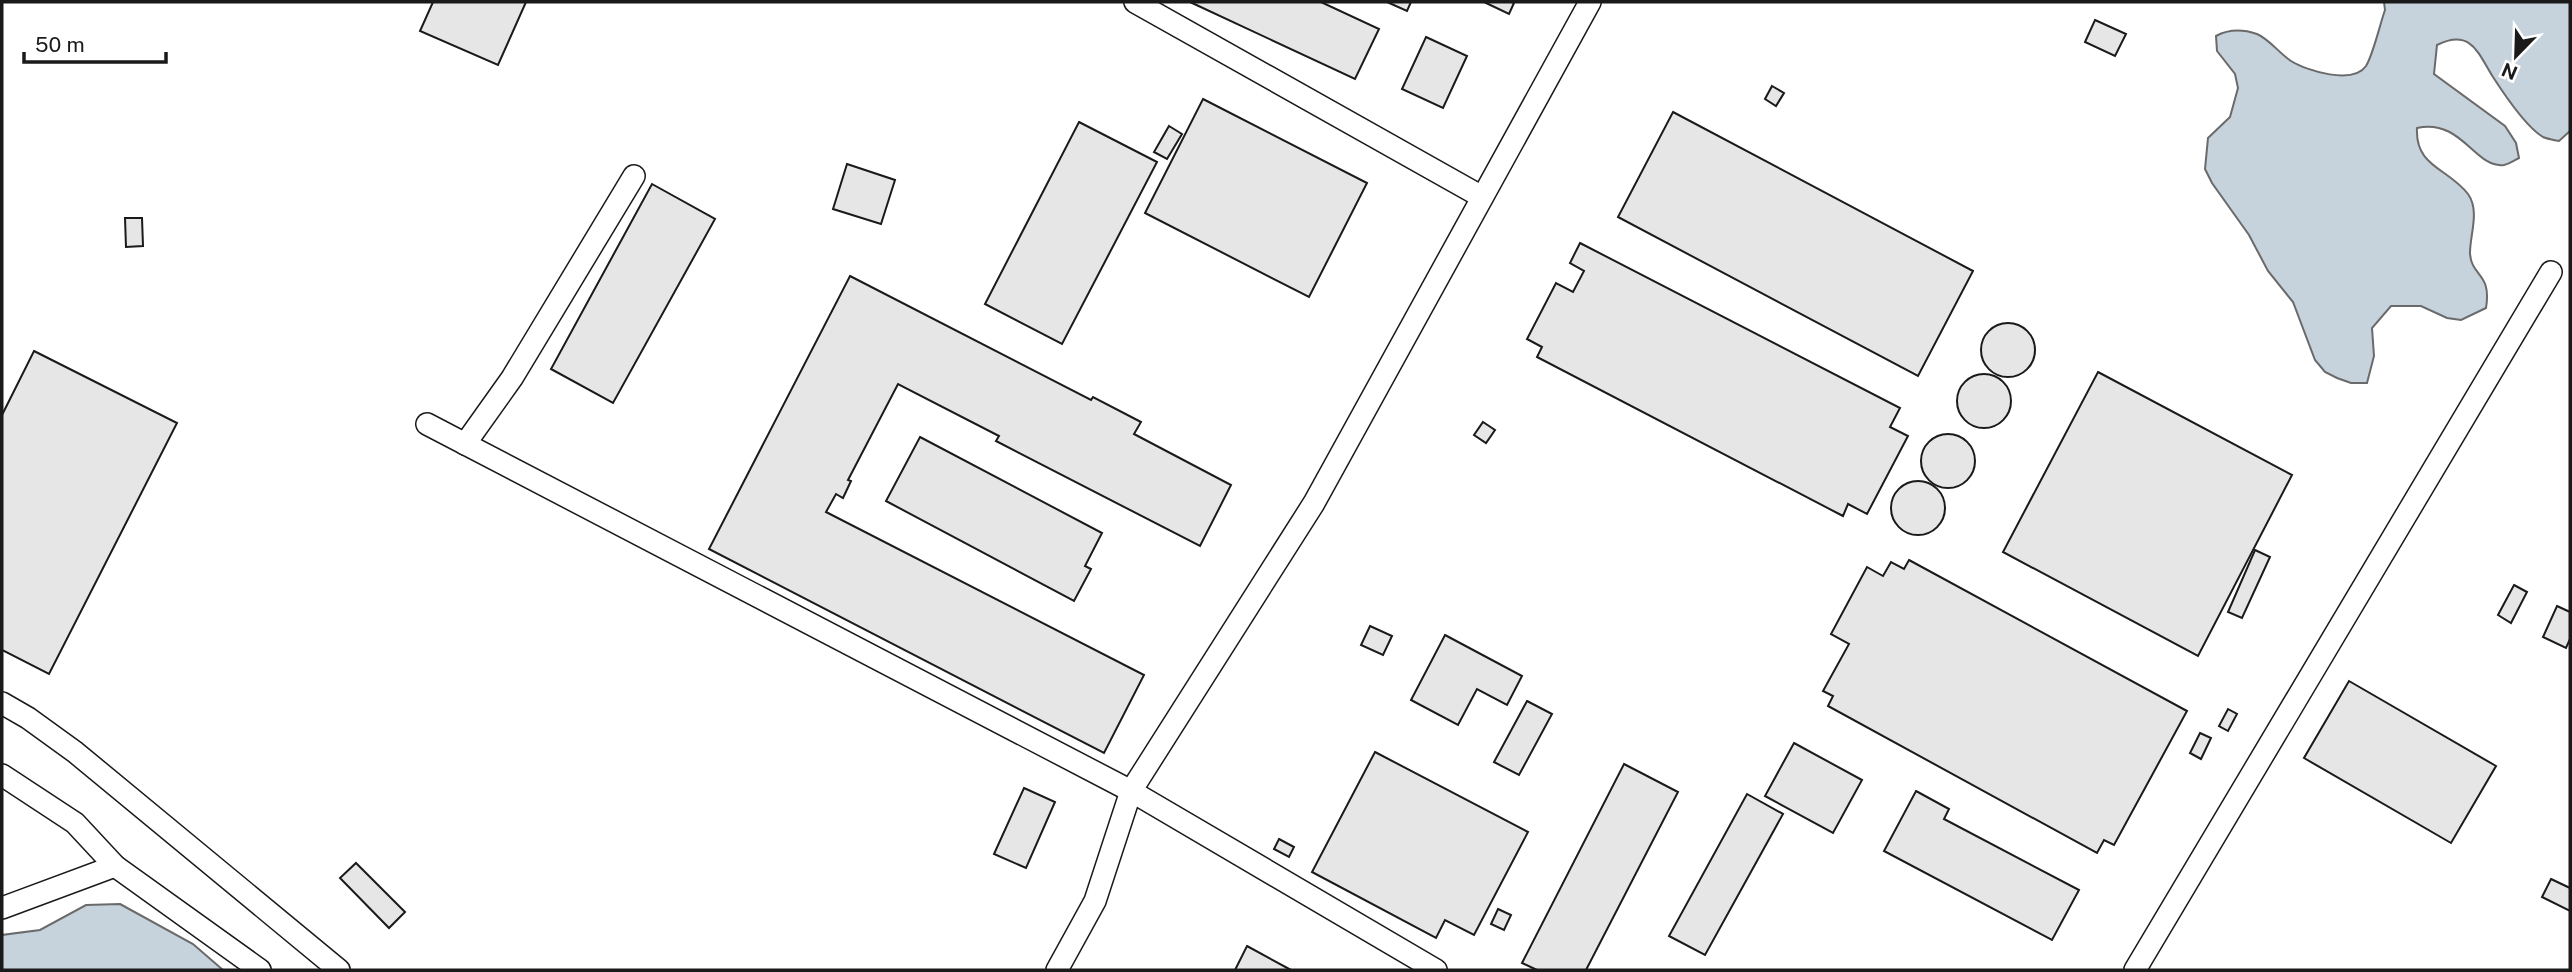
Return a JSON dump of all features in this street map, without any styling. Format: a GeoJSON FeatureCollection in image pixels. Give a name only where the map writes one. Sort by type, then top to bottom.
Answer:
{"type":"FeatureCollection","features":[{"type":"Feature","properties":{"kind":"street"},"geometry":{"type":"LineString","coordinates":[[1135,2],[1482,197]]}},
{"type":"Feature","properties":{"kind":"street"},"geometry":{"type":"LineString","coordinates":[[1056,970],[1095,901],[1131,791],[1314,503],[1590,2]]}},
{"type":"Feature","properties":{"kind":"street"},"geometry":{"type":"LineString","coordinates":[[465,444],[512,378],[634,176]]}},
{"type":"Feature","properties":{"kind":"street"},"geometry":{"type":"LineString","coordinates":[[2135,970],[2551,272]]}},
{"type":"Feature","properties":{"kind":"street"},"geometry":{"type":"LineString","coordinates":[[427,424],[1131,791],[1436,970]]}},
{"type":"Feature","properties":{"kind":"street"},"geometry":{"type":"LineString","coordinates":[[2,703],[75,752],[339,970]]}},
{"type":"Feature","properties":{"kind":"street"},"geometry":{"type":"LineString","coordinates":[[2,775],[75,823],[115,866],[260,970]]}},
{"type":"Feature","properties":{"kind":"street"},"geometry":{"type":"LineString","coordinates":[[2,908],[115,866]]}},
{"type":"Feature","properties":{"kind":"shaded area"},"geometry":{"type":"Polygon","coordinates":[[[2384,2],[2570,2],[2570,131],[2559,141],[2543,137],[2516,110],[2472,46],[2458,39],[2437,45],[2434,74],[2505,126],[2516,143],[2519,158],[2504,165],[2494,164],[2484,160],[2457,136],[2446,130],[2417,128],[2421,151],[2427,159],[2460,185],[2472,201],[2474,215],[2471,261],[2484,281],[2486,308],[2461,320],[2447,318],[2421,306],[2391,306],[2372,328],[2374,356],[2367,383],[2351,383],[2325,372],[2315,360],[2293,302],[2268,271],[2249,235],[2205,169],[2208,138],[2230,117],[2238,88],[2235,74],[2217,51],[2216,36],[2231,31],[2251,32],[2266,39],[2298,65],[2318,72],[2351,75],[2360,72],[2369,61],[2385,10],[2384,2]]]}},
{"type":"Feature","properties":{"kind":"shaded area"},"geometry":{"type":"Polygon","coordinates":[[[120,904],[193,944],[223,970],[2,970],[2,935],[40,930],[86,905],[120,904]]]}},
{"type":"Feature","properties":{"kind":"building"},"geometry":{"type":"Polygon","coordinates":[[[433,2],[526,2],[498,65],[420,31],[433,2]]]}},
{"type":"Feature","properties":{"kind":"building"},"geometry":{"type":"Polygon","coordinates":[[[1190,2],[1321,2],[1379,29],[1355,79],[1190,2]]]}},
{"type":"Feature","properties":{"kind":"building"},"geometry":{"type":"Polygon","coordinates":[[[1387,2],[1411,2],[1407,11],[1387,2]]]}},
{"type":"Feature","properties":{"kind":"building"},"geometry":{"type":"Polygon","coordinates":[[[1484,2],[1511,2],[1514,3],[1509,14],[1484,2]]]}},
{"type":"Feature","properties":{"kind":"building"},"geometry":{"type":"Polygon","coordinates":[[[2095,20],[2126,34],[2115,56],[2085,42],[2095,20]]]}},
{"type":"Feature","properties":{"kind":"building"},"geometry":{"type":"Polygon","coordinates":[[[1426,37],[1467,56],[1443,108],[1402,89],[1426,37]]]}},
{"type":"Feature","properties":{"kind":"building"},"geometry":{"type":"Polygon","coordinates":[[[1772,86],[1784,93],[1776,106],[1765,99],[1772,86]]]}},
{"type":"Feature","properties":{"kind":"building"},"geometry":{"type":"Polygon","coordinates":[[[1203,99],[1367,183],[1309,297],[1145,213],[1203,99]]]}},
{"type":"Feature","properties":{"kind":"building"},"geometry":{"type":"Polygon","coordinates":[[[1673,112],[1973,271],[1918,376],[1618,217],[1673,112]]]}},
{"type":"Feature","properties":{"kind":"building"},"geometry":{"type":"Polygon","coordinates":[[[1079,122],[1157,162],[1062,344],[985,304],[1079,122]]]}},
{"type":"Feature","properties":{"kind":"building"},"geometry":{"type":"Polygon","coordinates":[[[1169,126],[1182,134],[1167,159],[1154,152],[1169,126]]]}},
{"type":"Feature","properties":{"kind":"building"},"geometry":{"type":"Polygon","coordinates":[[[847,164],[895,180],[881,224],[833,209],[847,164]]]}},
{"type":"Feature","properties":{"kind":"building"},"geometry":{"type":"Polygon","coordinates":[[[652,184],[715,219],[613,403],[551,369],[652,184]]]}},
{"type":"Feature","properties":{"kind":"building"},"geometry":{"type":"Polygon","coordinates":[[[125,218],[142,218],[143,246],[126,247],[125,218]]]}},
{"type":"Feature","properties":{"kind":"building"},"geometry":{"type":"Polygon","coordinates":[[[1580,243],[1900,408],[1890,427],[1908,436],[1867,514],[1848,504],[1843,516],[1537,357],[1542,347],[1527,339],[1556,283],[1573,292],[1584,271],[1570,263],[1580,243]]]}},
{"type":"Feature","properties":{"kind":"building"},"geometry":{"type":"Polygon","coordinates":[[[850,276],[1091,400],[1093,397],[1141,422],[1134,434],[1231,485],[1200,546],[996,441],[999,436],[898,384],[848,480],[851,481],[843,498],[836,494],[826,512],[1144,675],[1104,753],[709,549],[850,276]]]}},
{"type":"Feature","properties":{"kind":"building"},"geometry":{"type":"Polygon","coordinates":[[[2008,323],[2027,331],[2035,350],[2027,369],[2008,377],[1989,369],[1981,350],[1989,331],[2008,323]]]}},
{"type":"Feature","properties":{"kind":"building"},"geometry":{"type":"Polygon","coordinates":[[[34,351],[177,423],[49,674],[2,650],[2,415],[34,351]]]}},
{"type":"Feature","properties":{"kind":"building"},"geometry":{"type":"Polygon","coordinates":[[[2098,372],[2292,475],[2198,656],[2003,552],[2098,372]]]}},
{"type":"Feature","properties":{"kind":"building"},"geometry":{"type":"Polygon","coordinates":[[[1984,374],[2003,382],[2011,401],[2003,420],[1984,428],[1965,420],[1957,401],[1965,382],[1984,374]]]}},
{"type":"Feature","properties":{"kind":"building"},"geometry":{"type":"Polygon","coordinates":[[[1483,422],[1495,430],[1486,443],[1474,435],[1483,422]]]}},
{"type":"Feature","properties":{"kind":"building"},"geometry":{"type":"Polygon","coordinates":[[[1948,434],[1967,442],[1975,461],[1967,480],[1948,488],[1929,480],[1921,461],[1929,442],[1948,434]]]}},
{"type":"Feature","properties":{"kind":"building"},"geometry":{"type":"Polygon","coordinates":[[[920,437],[1102,533],[1085,566],[1091,569],[1074,601],[886,501],[920,437]]]}},
{"type":"Feature","properties":{"kind":"building"},"geometry":{"type":"Polygon","coordinates":[[[1918,481],[1937,489],[1945,508],[1937,527],[1918,535],[1899,527],[1891,508],[1899,489],[1918,481]]]}},
{"type":"Feature","properties":{"kind":"building"},"geometry":{"type":"Polygon","coordinates":[[[2255,550],[2270,557],[2242,618],[2228,612],[2255,550]]]}},
{"type":"Feature","properties":{"kind":"building"},"geometry":{"type":"Polygon","coordinates":[[[1909,560],[2187,711],[2114,845],[2104,840],[2097,853],[1828,706],[1833,696],[1823,691],[1849,644],[1831,634],[1867,567],[1883,576],[1891,562],[1904,569],[1909,560]]]}},
{"type":"Feature","properties":{"kind":"building"},"geometry":{"type":"Polygon","coordinates":[[[2514,585],[2527,592],[2511,623],[2498,615],[2514,585]]]}},
{"type":"Feature","properties":{"kind":"building"},"geometry":{"type":"Polygon","coordinates":[[[2557,606],[2570,612],[2570,639],[2566,648],[2543,637],[2557,606]]]}},
{"type":"Feature","properties":{"kind":"building"},"geometry":{"type":"Polygon","coordinates":[[[1370,626],[1392,636],[1383,655],[1361,645],[1370,626]]]}},
{"type":"Feature","properties":{"kind":"building"},"geometry":{"type":"Polygon","coordinates":[[[1445,635],[1522,676],[1507,705],[1477,689],[1458,725],[1411,700],[1445,635]]]}},
{"type":"Feature","properties":{"kind":"building"},"geometry":{"type":"Polygon","coordinates":[[[2349,681],[2496,766],[2451,843],[2304,758],[2349,681]]]}},
{"type":"Feature","properties":{"kind":"building"},"geometry":{"type":"Polygon","coordinates":[[[1527,701],[1552,714],[1519,775],[1494,762],[1527,701]]]}},
{"type":"Feature","properties":{"kind":"building"},"geometry":{"type":"Polygon","coordinates":[[[2228,709],[2237,714],[2228,731],[2219,726],[2228,709]]]}},
{"type":"Feature","properties":{"kind":"building"},"geometry":{"type":"Polygon","coordinates":[[[2200,733],[2211,738],[2201,759],[2190,753],[2200,733]]]}},
{"type":"Feature","properties":{"kind":"building"},"geometry":{"type":"Polygon","coordinates":[[[1794,743],[1862,780],[1833,833],[1765,796],[1794,743]]]}},
{"type":"Feature","properties":{"kind":"building"},"geometry":{"type":"Polygon","coordinates":[[[1375,752],[1528,832],[1474,935],[1445,920],[1436,938],[1312,872],[1375,752]]]}},
{"type":"Feature","properties":{"kind":"building"},"geometry":{"type":"Polygon","coordinates":[[[1624,764],[1678,792],[1586,970],[1537,970],[1522,963],[1624,764]]]}},
{"type":"Feature","properties":{"kind":"building"},"geometry":{"type":"Polygon","coordinates":[[[1024,788],[1055,802],[1026,868],[994,854],[1024,788]]]}},
{"type":"Feature","properties":{"kind":"building"},"geometry":{"type":"Polygon","coordinates":[[[1916,791],[1949,809],[1944,819],[2079,890],[2052,940],[1884,851],[1916,791]]]}},
{"type":"Feature","properties":{"kind":"building"},"geometry":{"type":"Polygon","coordinates":[[[1747,794],[1783,814],[1705,955],[1669,936],[1747,794]]]}},
{"type":"Feature","properties":{"kind":"building"},"geometry":{"type":"Polygon","coordinates":[[[1279,839],[1294,847],[1289,857],[1274,849],[1279,839]]]}},
{"type":"Feature","properties":{"kind":"building"},"geometry":{"type":"Polygon","coordinates":[[[356,863],[405,912],[389,928],[340,878],[356,863]]]}},
{"type":"Feature","properties":{"kind":"building"},"geometry":{"type":"Polygon","coordinates":[[[2551,879],[2570,888],[2570,911],[2542,897],[2551,879]]]}},
{"type":"Feature","properties":{"kind":"building"},"geometry":{"type":"Polygon","coordinates":[[[1498,909],[1511,915],[1504,930],[1491,924],[1498,909]]]}},
{"type":"Feature","properties":{"kind":"building"},"geometry":{"type":"Polygon","coordinates":[[[1247,946],[1291,970],[1235,970],[1247,946]]]}}]}
